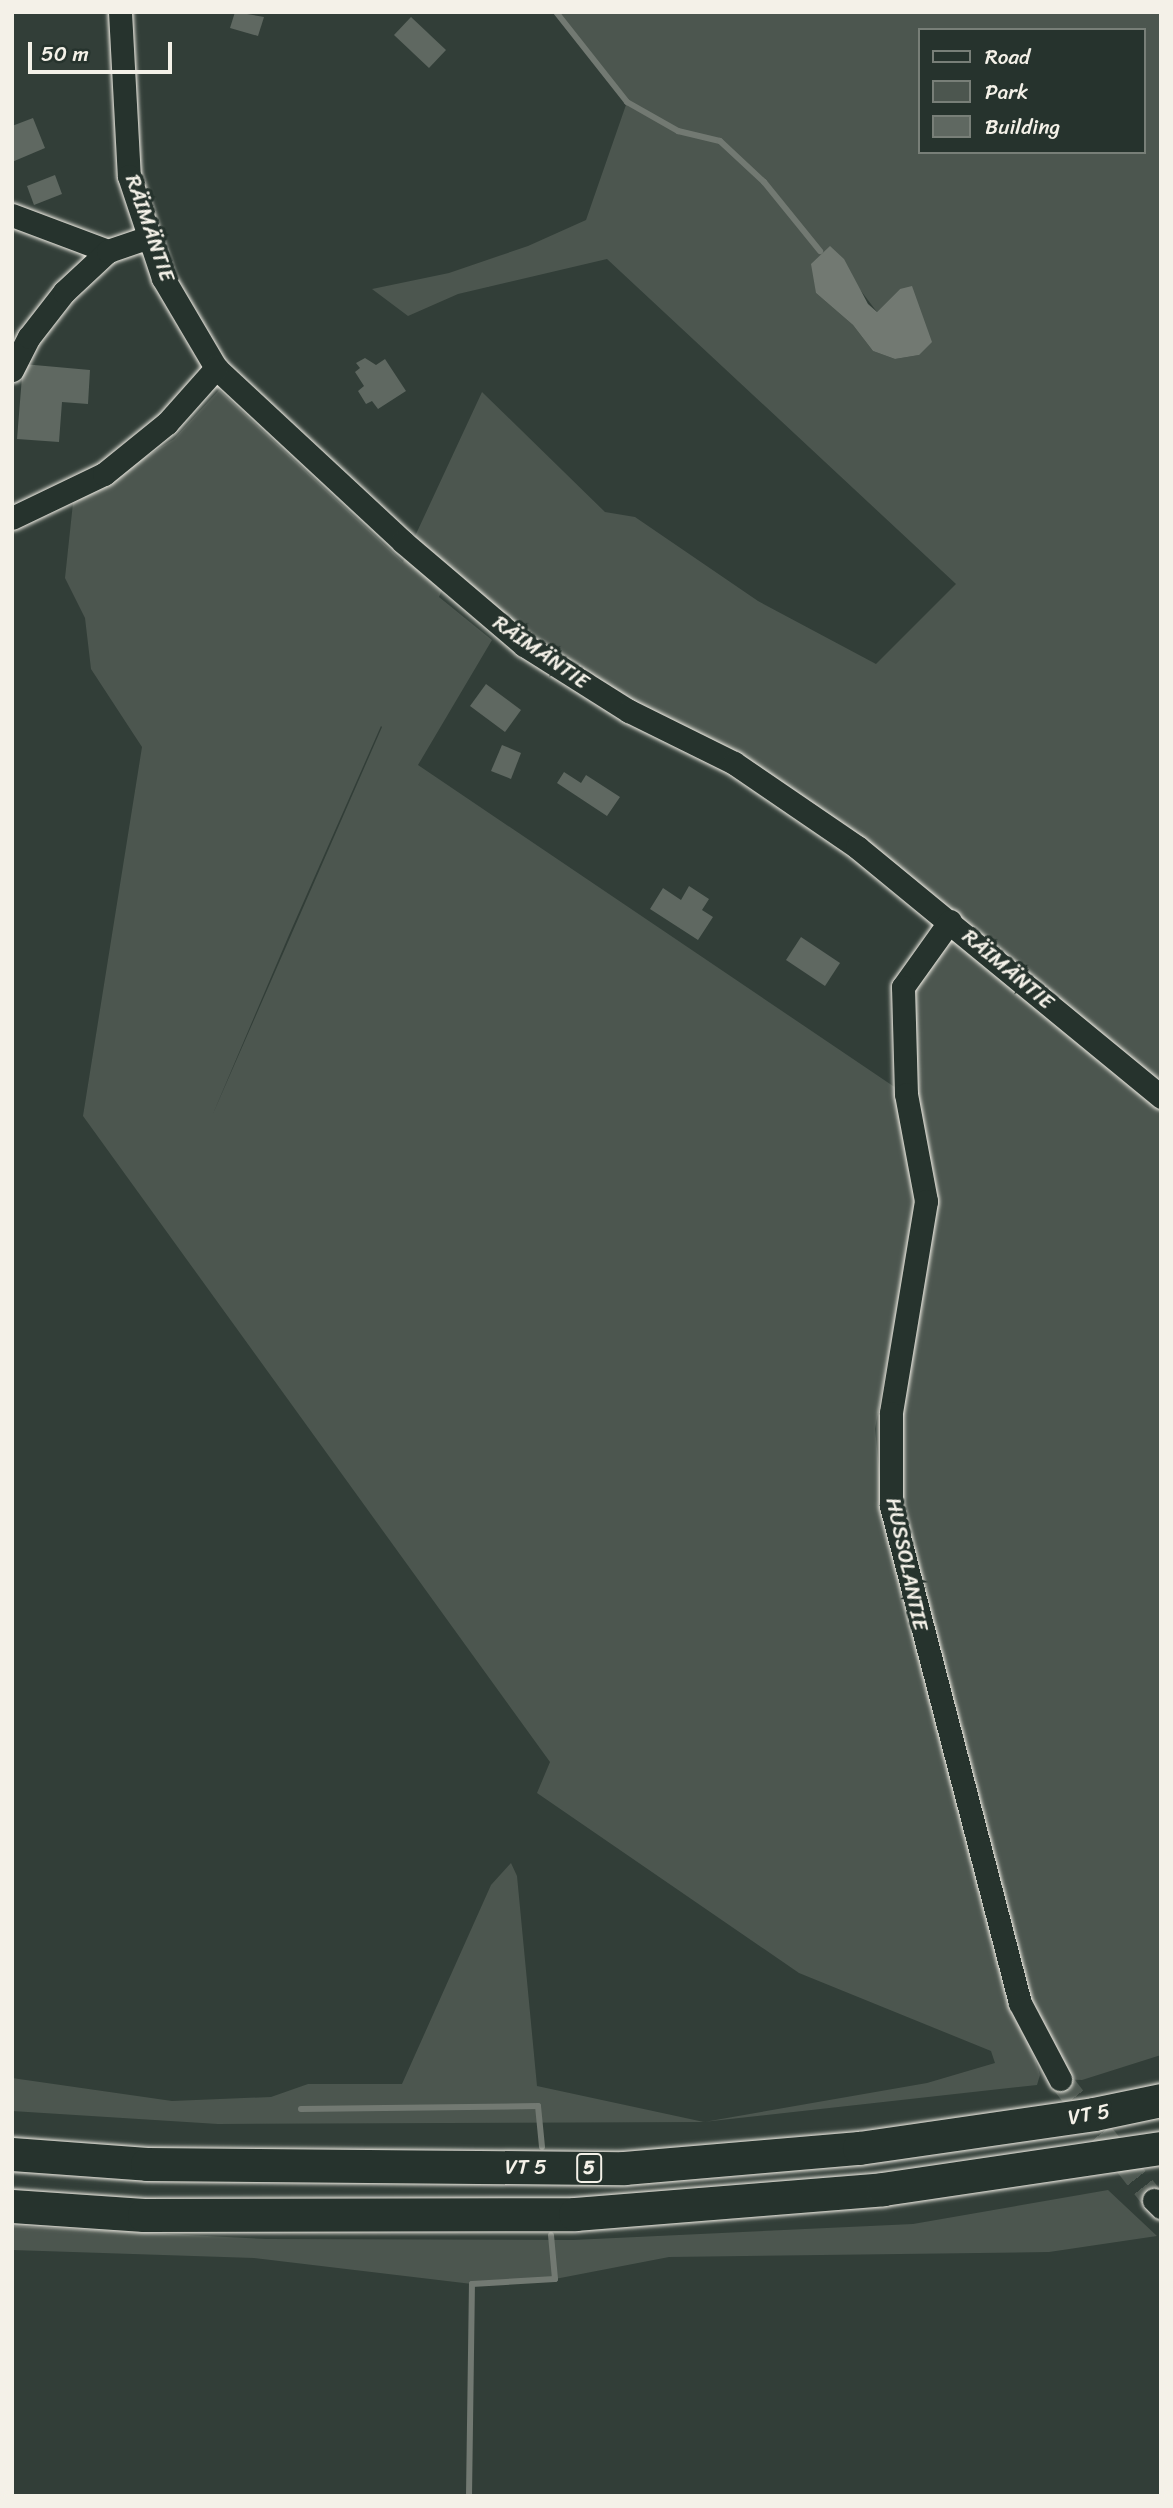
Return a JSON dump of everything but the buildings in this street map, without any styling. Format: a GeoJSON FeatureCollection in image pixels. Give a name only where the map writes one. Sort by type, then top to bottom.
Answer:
{"type":"FeatureCollection","features":[{"type":"Feature","properties":{"kind":"highway","name":"VT 5"},"geometry":{"type":"LineString","coordinates":[[12,2154],[147,2164],[624,2168],[859,2148],[1094,2114],[1161,2100]]}},
{"type":"Feature","properties":{"kind":"highway","name":"5"},"geometry":{"type":"LineString","coordinates":[[12,2206],[144,2215],[575,2214],[883,2189],[1161,2148]]}},
{"type":"Feature","properties":{"kind":"street","name":"RÄIMÄNTIE"},"geometry":{"type":"LineString","coordinates":[[120,12],[129,176],[163,278],[216,368],[403,542],[524,645],[629,710],[734,763],[858,848],[1161,1097]]}},
{"type":"Feature","properties":{"kind":"street"},"geometry":{"type":"LineString","coordinates":[[12,215],[108,251]]}},
{"type":"Feature","properties":{"kind":"street"},"geometry":{"type":"LineString","coordinates":[[12,370],[29,337],[64,292],[108,251],[149,237]]}},
{"type":"Feature","properties":{"kind":"street"},"geometry":{"type":"LineString","coordinates":[[12,518],[104,474],[167,423],[216,368]]}},
{"type":"Feature","properties":{"kind":"street","name":"HUSSOLANTIE"},"geometry":{"type":"LineString","coordinates":[[950,921],[902,987],[906,1094],[926,1200],[891,1413],[891,1506],[1020,2003],[1060,2079]]}},
{"type":"Feature","properties":{"kind":"green space"},"geometry":{"type":"Polygon","coordinates":[[[556,12],[1161,12],[1161,2055],[1082,2080],[1060,2079],[1020,2003],[891,1506],[926,1201],[903,987],[950,920],[857,847],[629,711],[446,580],[439,597],[492,640],[418,765],[896,1088],[917,1198],[875,1429],[883,1507],[977,1877],[1040,2075],[1037,2085],[706,2122],[927,2083],[995,2063],[991,2051],[799,1973],[537,1793],[550,1762],[83,1116],[142,747],[91,669],[85,618],[65,578],[73,503],[174,439],[219,390],[403,562],[482,392],[605,512],[635,517],[758,601],[876,664],[956,584],[607,259],[458,294],[408,316],[372,289],[449,273],[528,246],[586,220],[627,102],[556,12]],[[858,287],[816,293],[853,325],[873,351],[895,359],[919,355],[900,289],[877,312],[858,287]],[[382,727],[289,935],[212,1116],[382,727]]]}},
{"type":"Feature","properties":{"kind":"green space"},"geometry":{"type":"Polygon","coordinates":[[[511,1863],[517,1876],[537,2086],[704,2122],[218,2124],[12,2111],[12,2078],[172,2101],[271,2097],[308,2084],[402,2084],[491,1885],[511,1863]]]}},
{"type":"Feature","properties":{"kind":"green space"},"geometry":{"type":"Polygon","coordinates":[[[1108,2190],[1157,2236],[1049,2252],[669,2257],[555,2279],[472,2284],[254,2258],[12,2250],[12,2226],[266,2239],[573,2240],[913,2224],[1108,2190]]]}},
{"type":"Feature","properties":{"kind":"shaded area"},"geometry":{"type":"Polygon","coordinates":[[[830,246],[844,259],[868,304],[877,312],[900,289],[912,286],[932,342],[919,355],[895,359],[873,351],[853,325],[816,293],[811,264],[830,246]]]}},
{"type":"Feature","properties":{"kind":"waterway"},"geometry":{"type":"LineString","coordinates":[[556,12],[627,102],[678,131],[720,141],[764,182],[820,251]]}},
{"type":"Feature","properties":{"kind":"waterway"},"geometry":{"type":"LineString","coordinates":[[301,2109],[538,2106],[542,2147]]}},
{"type":"Feature","properties":{"kind":"waterway"},"geometry":{"type":"LineString","coordinates":[[469,2496],[472,2284],[555,2279],[551,2235]]}},
{"type":"Feature","properties":{"kind":"tunnel"},"geometry":{"type":"LineString","coordinates":[[1060,2079],[1154,2200]]}}]}
